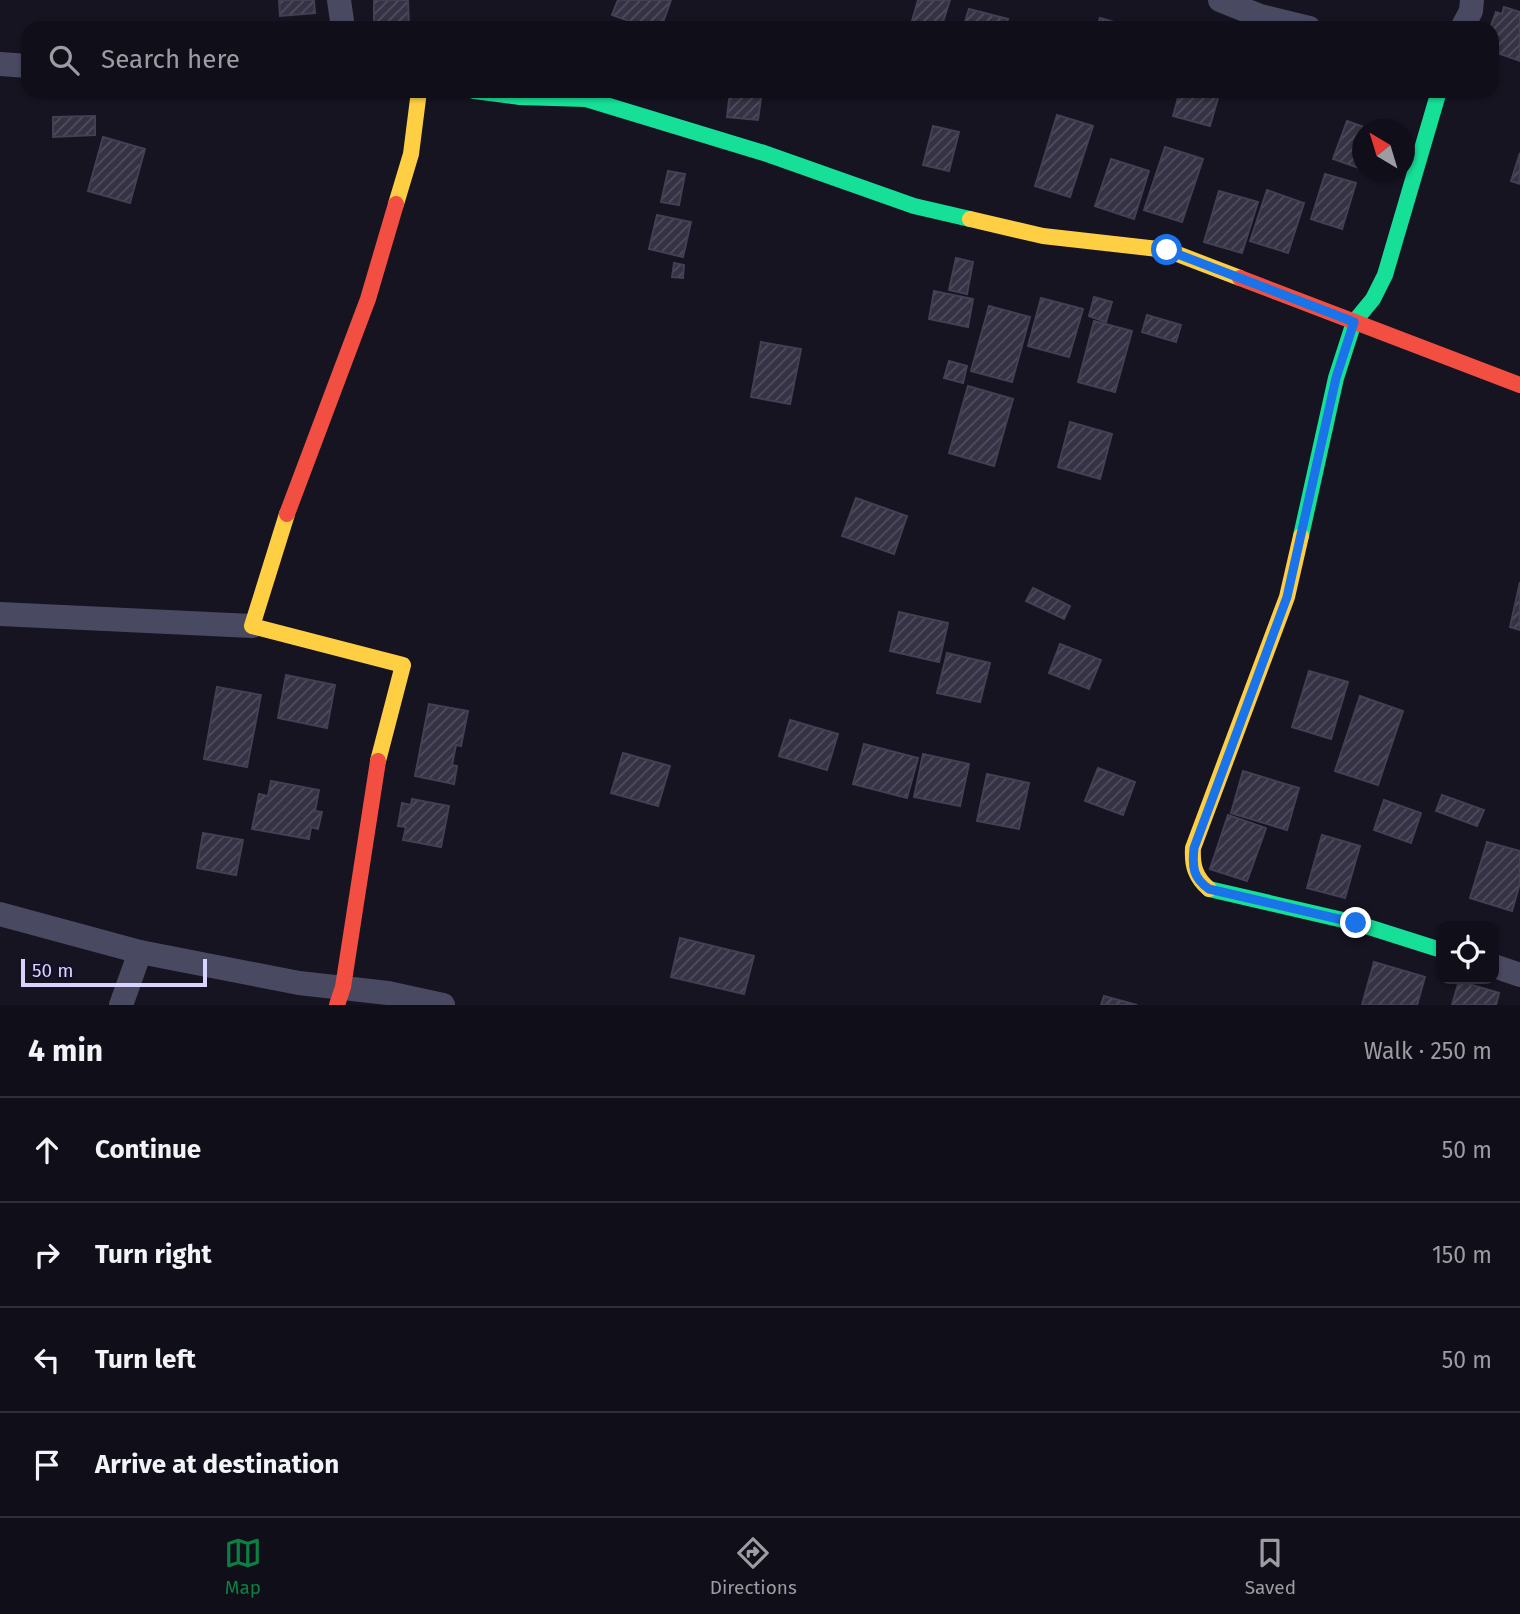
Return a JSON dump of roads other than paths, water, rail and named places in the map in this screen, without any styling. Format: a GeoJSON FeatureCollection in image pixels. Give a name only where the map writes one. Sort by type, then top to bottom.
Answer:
{"type":"FeatureCollection","features":[{"type":"Feature","properties":{"kind":"street"},"geometry":{"type":"LineString","coordinates":[[340,0],[343,21]]}},
{"type":"Feature","properties":{"kind":"street"},"geometry":{"type":"LineString","coordinates":[[1220,0],[1280,21]]}},
{"type":"Feature","properties":{"kind":"street"},"geometry":{"type":"LineString","coordinates":[[1466,21],[1471,11],[1472,0]]}},
{"type":"Feature","properties":{"kind":"street"},"geometry":{"type":"LineString","coordinates":[[0,64],[21,66]]}},
{"type":"Feature","properties":{"kind":"street"},"geometry":{"type":"LineString","coordinates":[[252,626],[277,541],[368,299],[411,154],[418,98]]}},
{"type":"Feature","properties":{"kind":"street"},"geometry":{"type":"LineString","coordinates":[[553,98],[586,99],[764,153],[914,206],[1043,236],[1167,250],[1520,385]]}},
{"type":"Feature","properties":{"kind":"street"},"geometry":{"type":"LineString","coordinates":[[1436,948],[1356,923],[1209,889],[1198,881],[1192,867],[1194,848],[1287,597],[1336,378],[1354,322],[1373,299],[1385,275],[1437,98]]}},
{"type":"Feature","properties":{"kind":"street"},"geometry":{"type":"LineString","coordinates":[[0,614],[252,626],[403,665],[380,751],[340,996]]}},
{"type":"Feature","properties":{"kind":"street"},"geometry":{"type":"LineString","coordinates":[[0,914],[140,952],[299,983],[340,996],[388,993],[443,1005]]}},
{"type":"Feature","properties":{"kind":"street"},"geometry":{"type":"LineString","coordinates":[[121,1005],[140,952]]}},
{"type":"Feature","properties":{"kind":"street"},"geometry":{"type":"LineString","coordinates":[[1499,969],[1520,975]]}}]}
